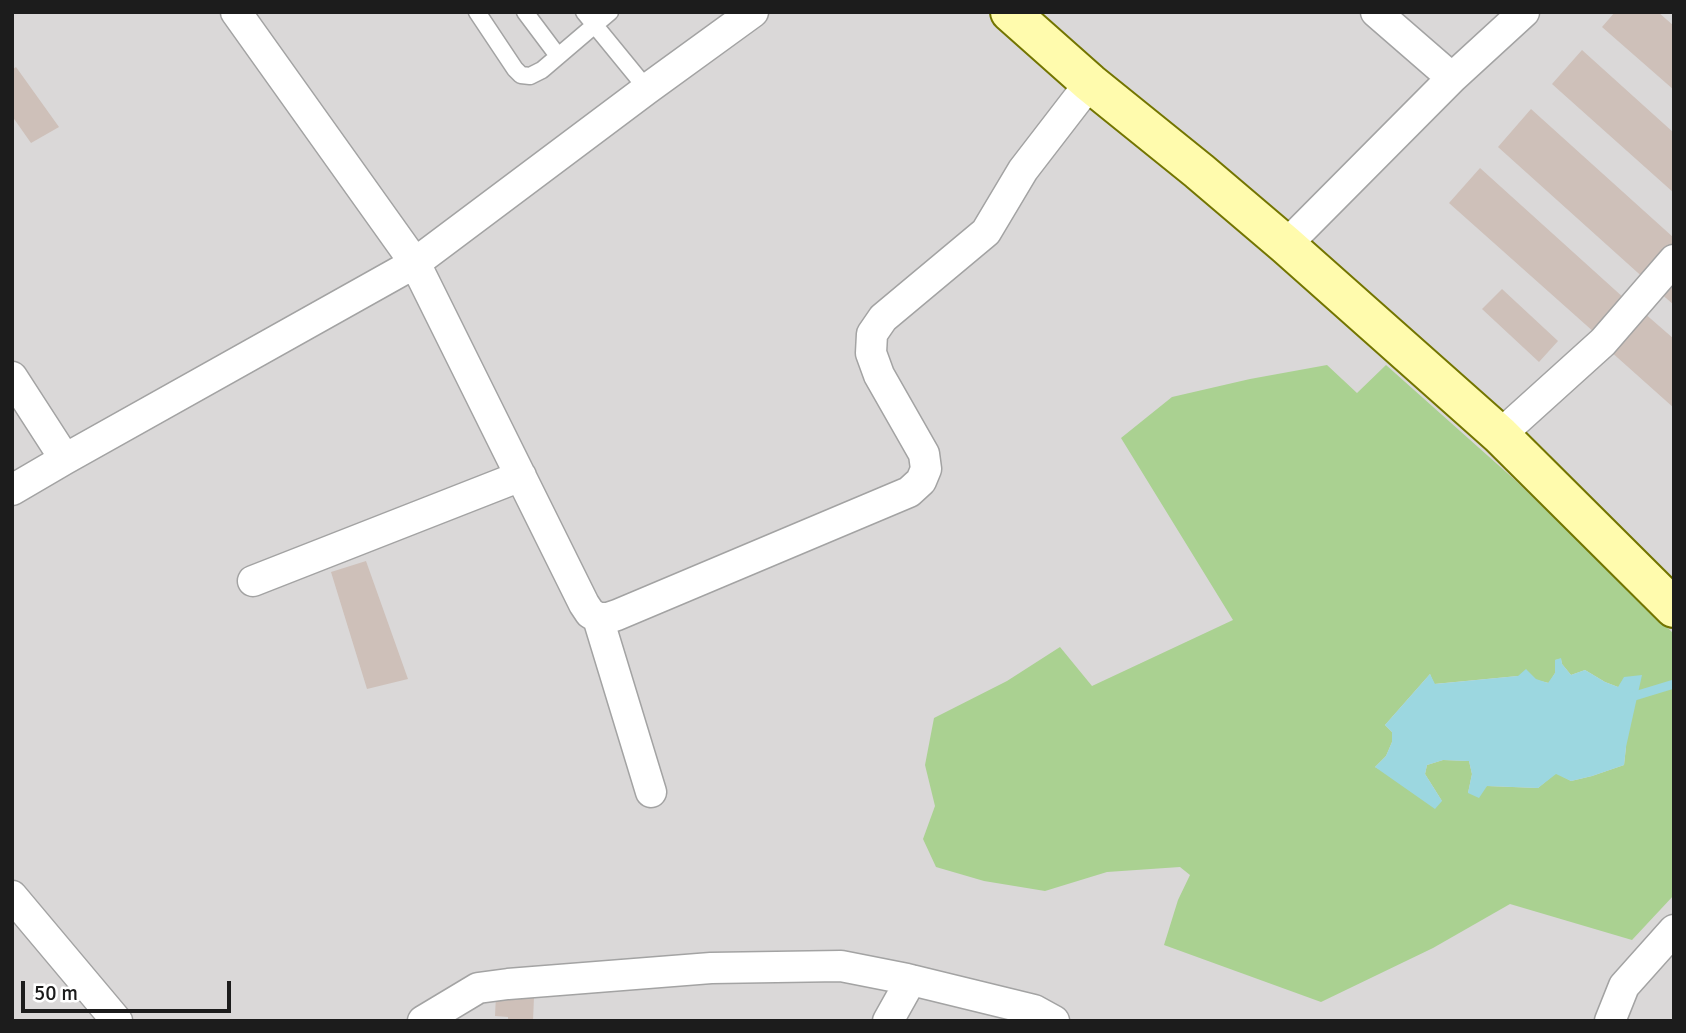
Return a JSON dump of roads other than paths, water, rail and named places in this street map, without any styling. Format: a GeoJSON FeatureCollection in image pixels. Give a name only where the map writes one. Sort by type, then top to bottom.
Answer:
{"type":"FeatureCollection","features":[{"type":"Feature","properties":{"kind":"street"},"geometry":{"type":"LineString","coordinates":[[236,12],[415,263],[584,604],[590,614],[598,618],[617,615],[909,492],[921,481],[926,469],[924,454],[879,375],[872,353],[872,334],[883,318],[986,232],[1023,170],[1090,83]]}},
{"type":"Feature","properties":{"kind":"street"},"geometry":{"type":"LineString","coordinates":[[12,490],[415,263],[753,12]]}},
{"type":"Feature","properties":{"kind":"street"},"geometry":{"type":"LineString","coordinates":[[1010,12],[1090,83],[1286,245],[1500,436],[1674,608]]}},
{"type":"Feature","properties":{"kind":"street"},"geometry":{"type":"LineString","coordinates":[[1376,12],[1452,78]]}},
{"type":"Feature","properties":{"kind":"street"},"geometry":{"type":"LineString","coordinates":[[1286,245],[1452,78],[1524,12]]}},
{"type":"Feature","properties":{"kind":"street"},"geometry":{"type":"LineString","coordinates":[[1500,436],[1602,342],[1674,260]]}},
{"type":"Feature","properties":{"kind":"street"},"geometry":{"type":"LineString","coordinates":[[12,377],[65,459]]}},
{"type":"Feature","properties":{"kind":"street"},"geometry":{"type":"LineString","coordinates":[[253,582],[521,476]]}},
{"type":"Feature","properties":{"kind":"street"},"geometry":{"type":"LineString","coordinates":[[598,618],[651,792]]}},
{"type":"Feature","properties":{"kind":"street"},"geometry":{"type":"LineString","coordinates":[[12,896],[117,1021]]}},
{"type":"Feature","properties":{"kind":"street"},"geometry":{"type":"LineString","coordinates":[[1610,1021],[1623,986],[1674,930]]}},
{"type":"Feature","properties":{"kind":"street"},"geometry":{"type":"LineString","coordinates":[[423,1021],[478,988],[508,984],[711,968],[841,966],[1034,1010],[1054,1021]]}},
{"type":"Feature","properties":{"kind":"street"},"geometry":{"type":"LineString","coordinates":[[888,1021],[911,980]]}},
{"type":"Feature","properties":{"kind":"lane"},"geometry":{"type":"LineString","coordinates":[[477,12],[515,69],[521,75],[530,76],[542,70],[610,12]]}},
{"type":"Feature","properties":{"kind":"lane"},"geometry":{"type":"LineString","coordinates":[[525,12],[558,56]]}},
{"type":"Feature","properties":{"kind":"lane"},"geometry":{"type":"LineString","coordinates":[[584,12],[648,89]]}},
{"type":"Feature","properties":{"kind":"water"},"geometry":{"type":"Polygon","coordinates":[[[1561,658],[1562,664],[1571,675],[1585,670],[1618,687],[1624,677],[1642,675],[1624,765],[1571,781],[1556,774],[1538,788],[1487,786],[1479,798],[1468,793],[1472,774],[1469,761],[1443,760],[1427,765],[1425,774],[1442,801],[1435,809],[1375,767],[1386,756],[1392,742],[1392,732],[1385,725],[1430,674],[1435,684],[1518,676],[1526,669],[1536,679],[1548,683],[1555,673],[1555,660],[1561,658]]]}},
{"type":"Feature","properties":{"kind":"waterway"},"geometry":{"type":"LineString","coordinates":[[1628,698],[1674,684]]}}]}
